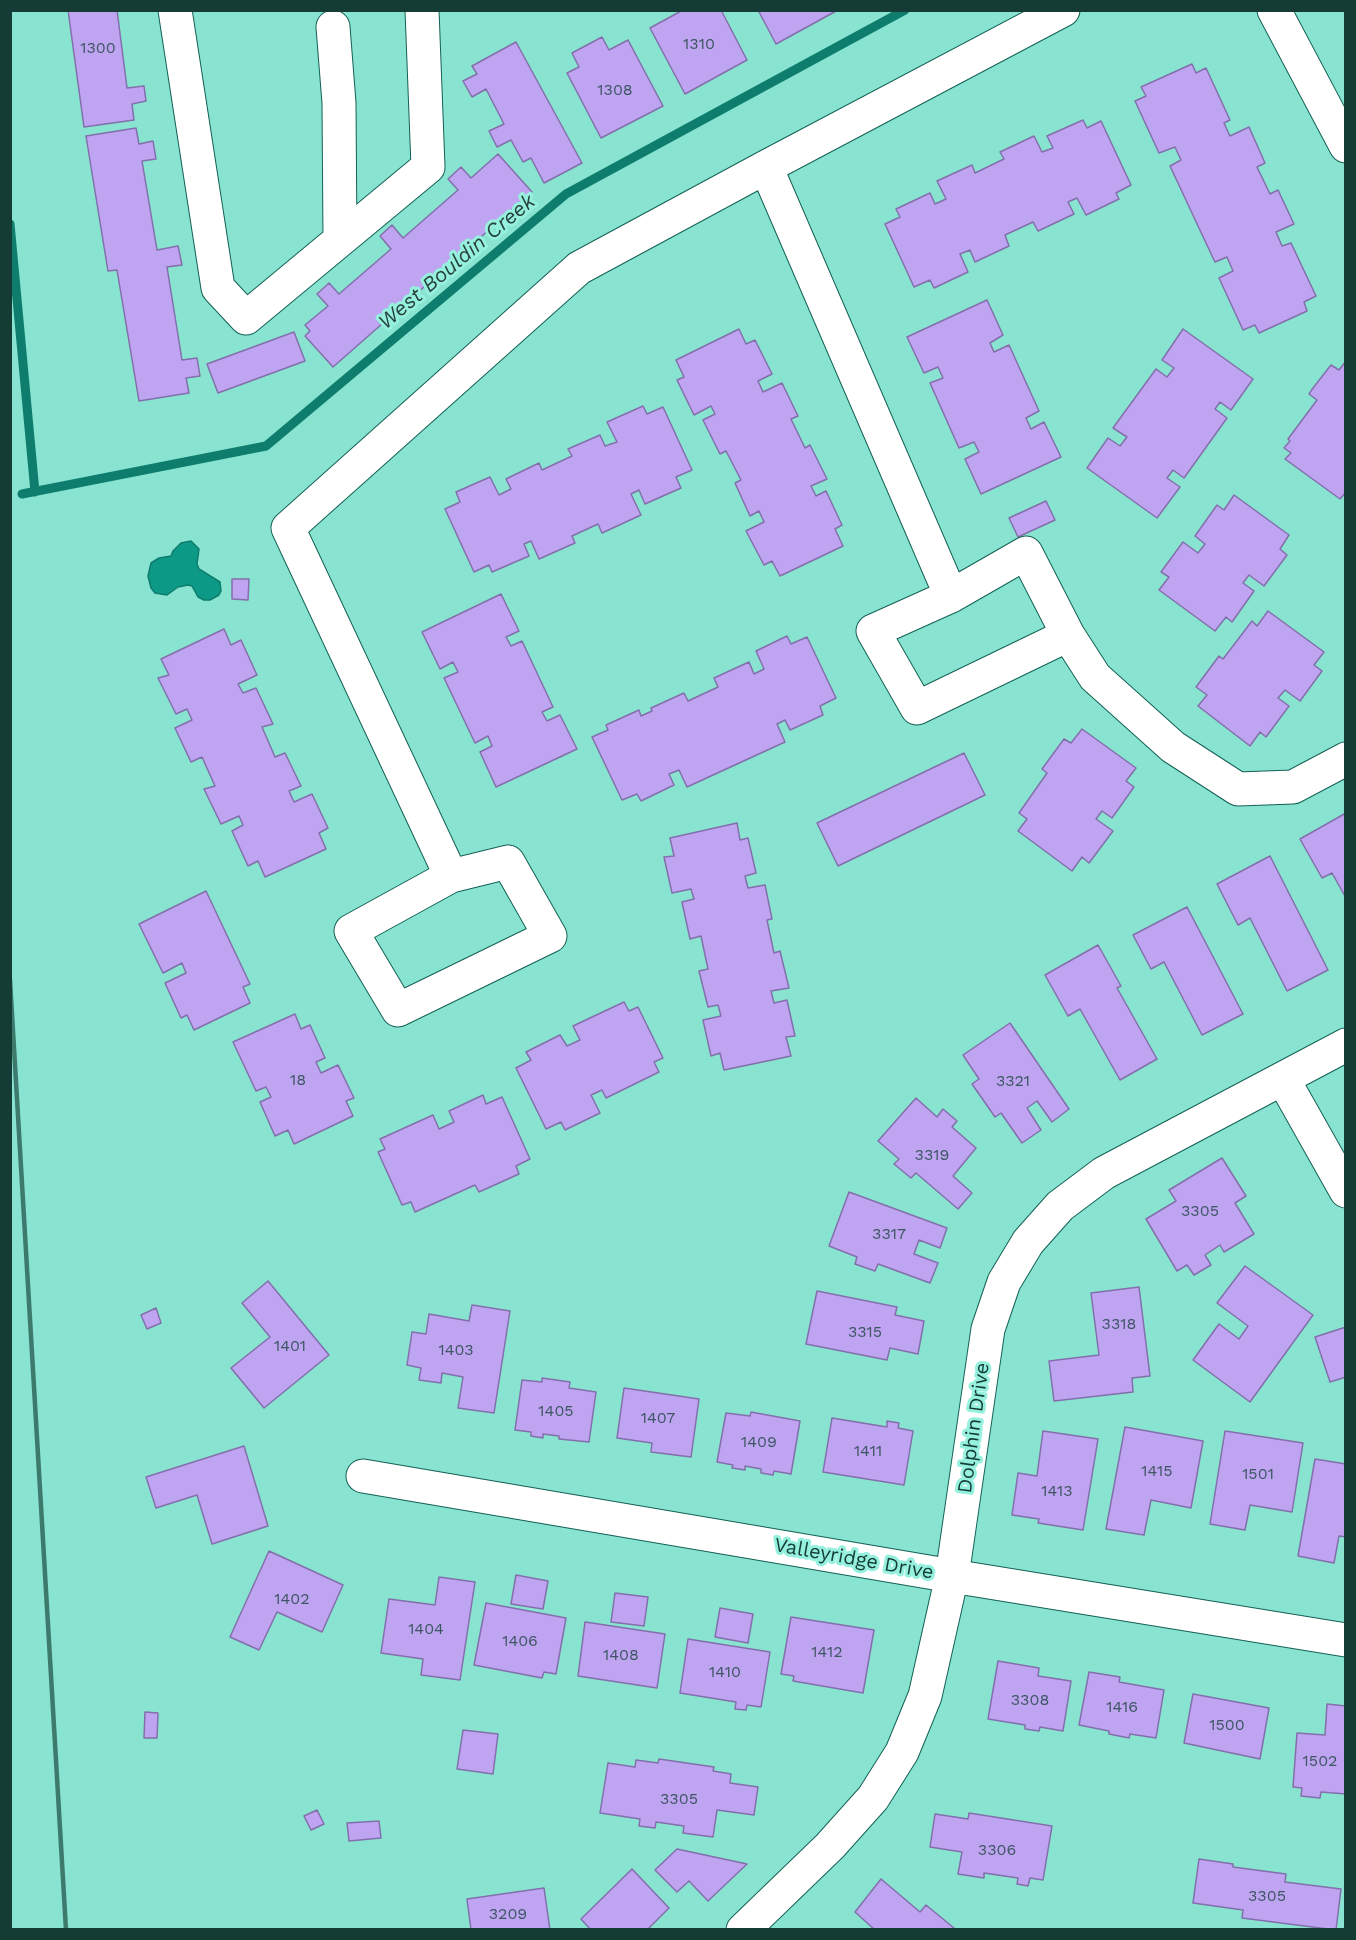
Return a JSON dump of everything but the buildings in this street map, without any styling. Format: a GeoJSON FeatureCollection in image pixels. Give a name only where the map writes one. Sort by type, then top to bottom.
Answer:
{"type":"FeatureCollection","features":[{"type":"Feature","properties":{"kind":"street"},"geometry":{"type":"LineString","coordinates":[[175,10],[218,288],[246,318],[428,166],[422,10]]}},
{"type":"Feature","properties":{"kind":"street"},"geometry":{"type":"LineString","coordinates":[[451,876],[288,528],[579,268],[1063,10]]}},
{"type":"Feature","properties":{"kind":"street"},"geometry":{"type":"LineString","coordinates":[[1274,10],[1346,146]]}},
{"type":"Feature","properties":{"kind":"street"},"geometry":{"type":"LineString","coordinates":[[333,27],[339,103],[340,239]]}},
{"type":"Feature","properties":{"kind":"street"},"geometry":{"type":"LineString","coordinates":[[766,167],[951,596]]}},
{"type":"Feature","properties":{"kind":"street"},"geometry":{"type":"LineString","coordinates":[[1068,634],[917,708],[873,631],[951,596],[1026,554],[1068,634],[1095,676],[1173,747],[1238,789],[1293,787],[1346,759]]}},
{"type":"Feature","properties":{"kind":"street"},"geometry":{"type":"LineString","coordinates":[[508,862],[550,936],[398,1010],[351,931],[451,876],[508,862]]}},
{"type":"Feature","properties":{"kind":"street","name":"Dolphin Drive"},"geometry":{"type":"LineString","coordinates":[[743,1929],[830,1846],[873,1798],[902,1752],[925,1696],[952,1576],[988,1329],[1004,1282],[1028,1242],[1060,1206],[1104,1173],[1346,1045]]}},
{"type":"Feature","properties":{"kind":"street"},"geometry":{"type":"LineString","coordinates":[[1283,1079],[1346,1191]]}},
{"type":"Feature","properties":{"kind":"street","name":"Valleyridge Drive"},"geometry":{"type":"LineString","coordinates":[[363,1476],[1346,1640]]}},
{"type":"Feature","properties":{"kind":"shaded area"},"geometry":{"type":"Polygon","coordinates":[[[191,541],[199,549],[197,564],[199,569],[220,582],[219,595],[210,600],[204,600],[198,597],[192,586],[188,585],[178,587],[167,595],[155,593],[148,576],[151,563],[159,558],[171,556],[181,543],[191,541]]]}},
{"type":"Feature","properties":{"kind":"waterway","name":"West Bouldin Creek"},"geometry":{"type":"LineString","coordinates":[[22,494],[266,446],[566,194],[905,10]]}},
{"type":"Feature","properties":{"kind":"waterway"},"geometry":{"type":"LineString","coordinates":[[10,224],[35,492]]}},
{"type":"Feature","properties":{"kind":"railway"},"geometry":{"type":"LineString","coordinates":[[10,980],[66,1930]]}}]}
